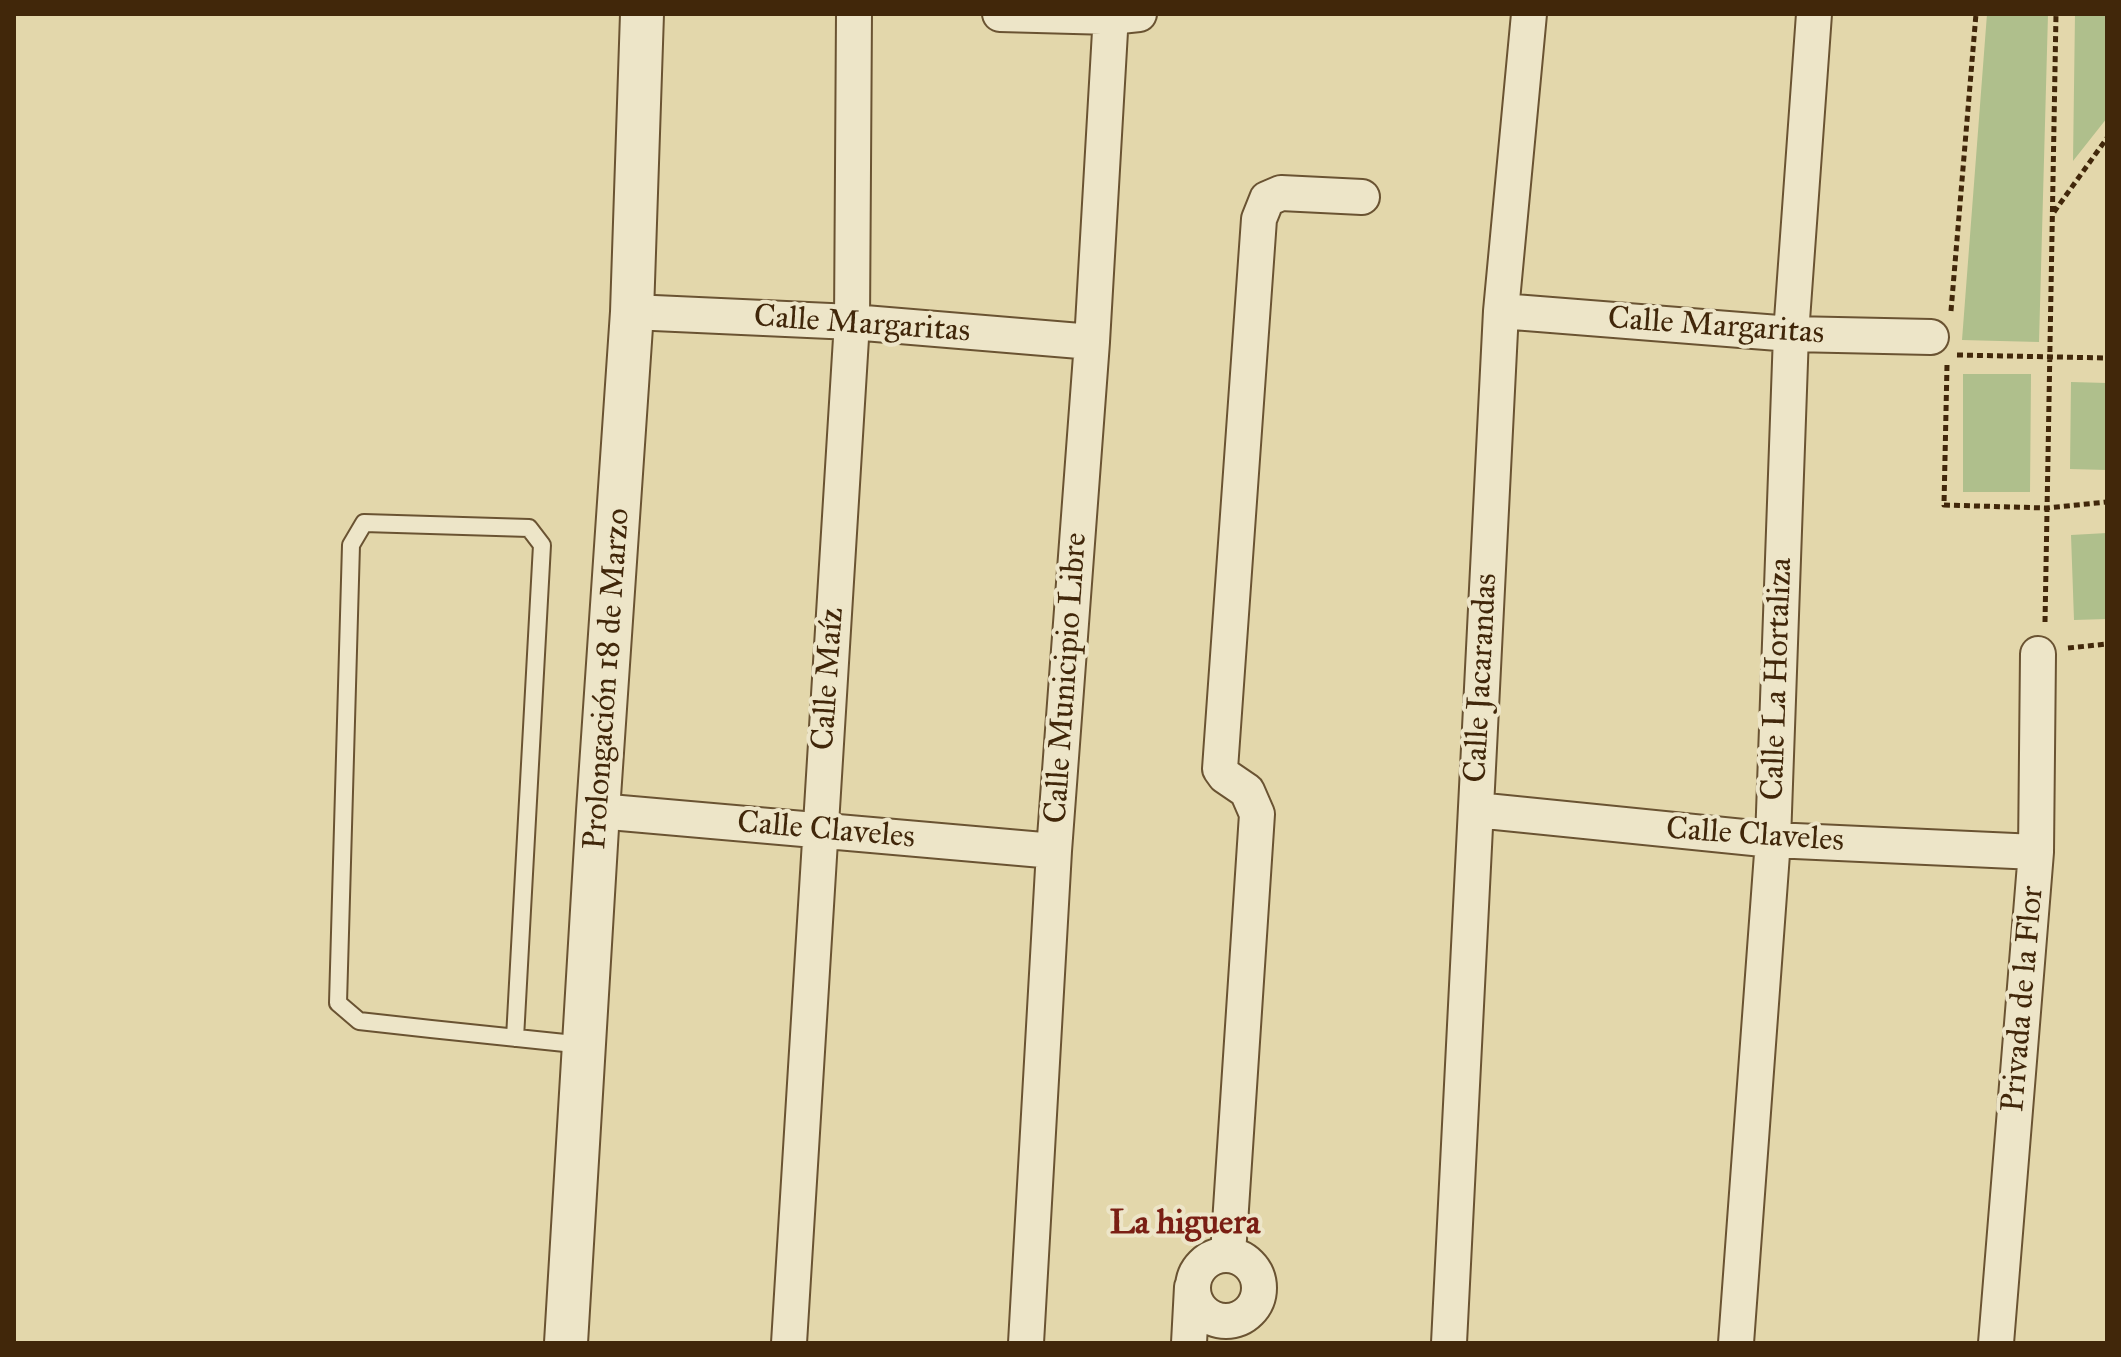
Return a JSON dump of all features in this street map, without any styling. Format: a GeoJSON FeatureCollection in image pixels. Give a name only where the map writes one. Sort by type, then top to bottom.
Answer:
{"type":"FeatureCollection","features":[{"type":"Feature","properties":{"kind":"street","name":"Prolongación 18 de Marzo"},"geometry":{"type":"LineString","coordinates":[[566,1343],[632,312],[642,14]]}},
{"type":"Feature","properties":{"kind":"street","name":"Calle Maíz"},"geometry":{"type":"LineString","coordinates":[[789,1343],[852,322],[854,14]]}},
{"type":"Feature","properties":{"kind":"street"},"geometry":{"type":"LineString","coordinates":[[1000,14],[1120,15]]}},
{"type":"Feature","properties":{"kind":"street","name":"Calle Jacarandas"},"geometry":{"type":"LineString","coordinates":[[1449,1343],[1501,311],[1529,14]]}},
{"type":"Feature","properties":{"kind":"street","name":"Calle La Hortaliza"},"geometry":{"type":"LineString","coordinates":[[1736,1343],[1773,840],[1791,334],[1814,14]]}},
{"type":"Feature","properties":{"kind":"street","name":"Calle Municipio Libre"},"geometry":{"type":"LineString","coordinates":[[1026,1343],[1054,851],[1120,15]]}},
{"type":"Feature","properties":{"kind":"street"},"geometry":{"type":"LineString","coordinates":[[1228,1254],[1257,814],[1247,791],[1220,769],[1259,219],[1267,199],[1281,193],[1362,197]]}},
{"type":"Feature","properties":{"kind":"street","name":"Calle Margaritas"},"geometry":{"type":"LineString","coordinates":[[1501,311],[1791,334],[1941,330]]}},
{"type":"Feature","properties":{"kind":"street","name":"Calle Margaritas"},"geometry":{"type":"LineString","coordinates":[[632,312],[852,322],[1092,342]]}},
{"type":"Feature","properties":{"kind":"street","name":"Privada de la Flor"},"geometry":{"type":"LineString","coordinates":[[1996,1343],[2036,852],[2041,645]]}},
{"type":"Feature","properties":{"kind":"street","name":"Calle Claveles"},"geometry":{"type":"LineString","coordinates":[[1476,810],[1773,840],[2036,852]]}},
{"type":"Feature","properties":{"kind":"street","name":"Calle Claveles"},"geometry":{"type":"LineString","coordinates":[[598,811],[1054,851]]}},
{"type":"Feature","properties":{"kind":"street"},"geometry":{"type":"LineString","coordinates":[[1189,1343],[1192,1286],[1195,1273],[1203,1263],[1214,1256],[1228,1254],[1241,1258],[1251,1266],[1258,1278],[1259,1292],[1255,1305],[1245,1315],[1219,1332],[1200,1309],[1192,1286]]}},
{"type":"Feature","properties":{"kind":"lane"},"geometry":{"type":"LineString","coordinates":[[515,1038],[542,545],[529,528],[364,523],[351,545],[338,1003],[359,1021],[515,1038],[584,1045]]}},
{"type":"Feature","properties":{"kind":"path"},"geometry":{"type":"LineString","coordinates":[[1941,330],[1976,14]]}},
{"type":"Feature","properties":{"kind":"path"},"geometry":{"type":"LineString","coordinates":[[2041,645],[2056,14]]}},
{"type":"Feature","properties":{"kind":"path"},"geometry":{"type":"LineString","coordinates":[[2052,215],[2107,138]]}},
{"type":"Feature","properties":{"kind":"path"},"geometry":{"type":"LineString","coordinates":[[2107,358],[1948,355],[1944,505],[2046,508],[2107,502]]}},
{"type":"Feature","properties":{"kind":"green space"},"geometry":{"type":"Polygon","coordinates":[[[1987,14],[2048,14],[2039,342],[1962,340],[1987,14]]]}},
{"type":"Feature","properties":{"kind":"green space"},"geometry":{"type":"Polygon","coordinates":[[[2075,14],[2107,14],[2107,118],[2073,161],[2075,14]]]}},
{"type":"Feature","properties":{"kind":"green space"},"geometry":{"type":"Polygon","coordinates":[[[1963,374],[2031,374],[2030,492],[1963,492],[1963,374]]]}},
{"type":"Feature","properties":{"kind":"green space"},"geometry":{"type":"Polygon","coordinates":[[[2071,382],[2107,383],[2107,470],[2070,469],[2071,382]]]}},
{"type":"Feature","properties":{"kind":"green space"},"geometry":{"type":"Polygon","coordinates":[[[2107,533],[2107,619],[2074,620],[2071,535],[2107,533]]]}},
{"type":"Feature","properties":{"kind":"district","name":"La higuera"},"geometry":{"type":"Point","coordinates":[1185,1225]}}]}
